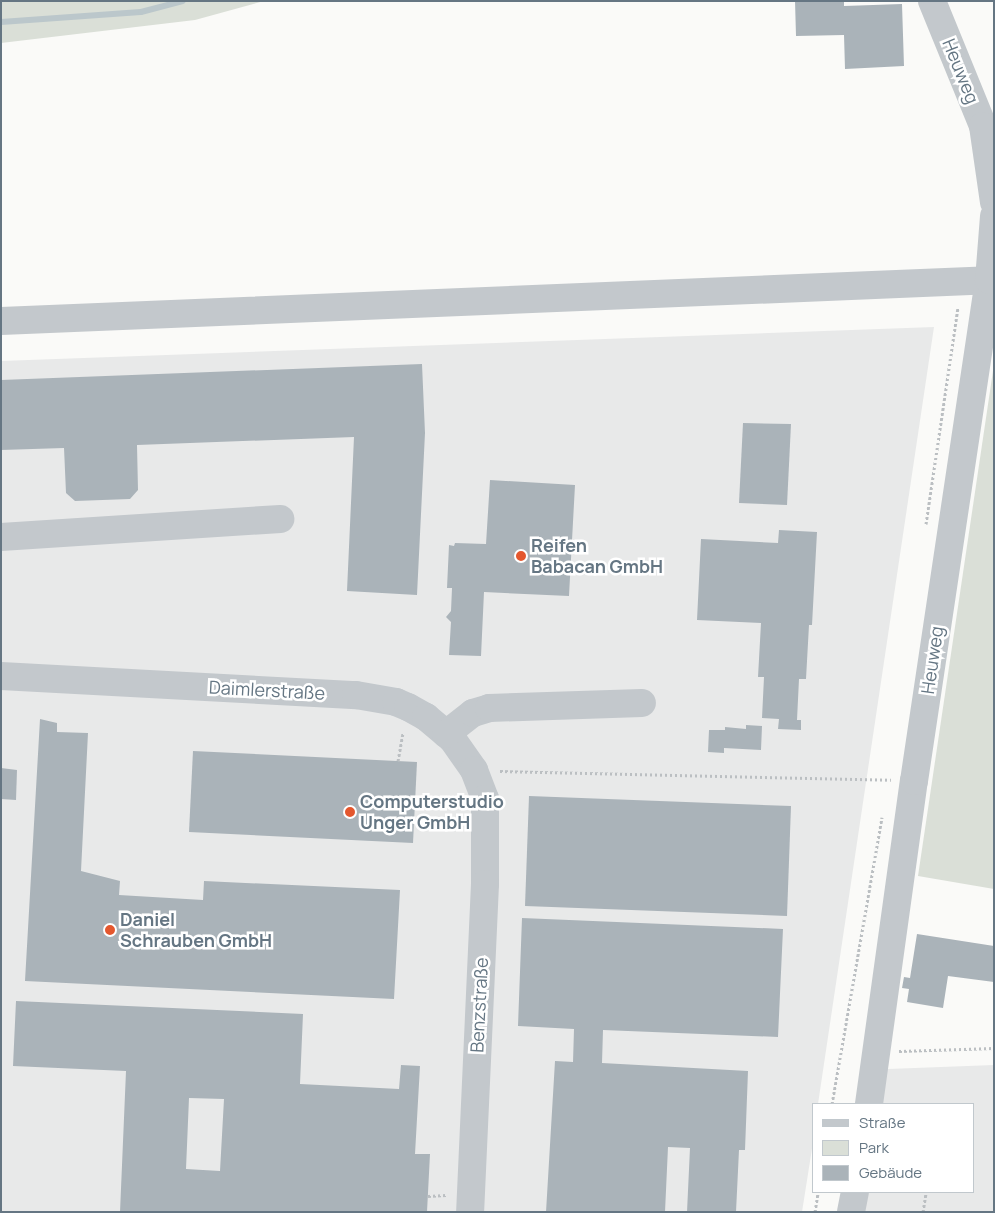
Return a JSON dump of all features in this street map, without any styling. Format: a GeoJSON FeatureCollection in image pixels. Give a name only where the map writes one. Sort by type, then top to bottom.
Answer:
{"type":"FeatureCollection","features":[{"type":"Feature","properties":{"kind":"street","name":"Heuweg"},"geometry":{"type":"LineString","coordinates":[[932,1],[983,126],[994,202]]}},
{"type":"Feature","properties":{"kind":"street","name":"Heuweg"},"geometry":{"type":"LineString","coordinates":[[869,1103],[876,1052],[898,777],[994,216]]}},
{"type":"Feature","properties":{"kind":"street"},"geometry":{"type":"LineString","coordinates":[[1,321],[984,281]]}},
{"type":"Feature","properties":{"kind":"street"},"geometry":{"type":"LineString","coordinates":[[1,537],[280,519]]}},
{"type":"Feature","properties":{"kind":"street","name":"Daimlerstraße"},"geometry":{"type":"LineString","coordinates":[[1,676],[356,696],[396,702],[426,717],[459,747],[474,770],[486,799]]}},
{"type":"Feature","properties":{"kind":"street"},"geometry":{"type":"LineString","coordinates":[[446,734],[473,713],[489,708],[642,703]]}},
{"type":"Feature","properties":{"kind":"street","name":"Benzstraße"},"geometry":{"type":"LineString","coordinates":[[470,1212],[485,884],[486,799]]}},
{"type":"Feature","properties":{"kind":"street"},"geometry":{"type":"LineString","coordinates":[[851,1212],[855,1193]]}},
{"type":"Feature","properties":{"kind":"path"},"geometry":{"type":"LineString","coordinates":[[924,533],[956,315],[984,281]]}},
{"type":"Feature","properties":{"kind":"path"},"geometry":{"type":"LineString","coordinates":[[474,770],[898,777]]}},
{"type":"Feature","properties":{"kind":"path"},"geometry":{"type":"LineString","coordinates":[[887,790],[898,777]]}},
{"type":"Feature","properties":{"kind":"path"},"geometry":{"type":"LineString","coordinates":[[832,1103],[884,809]]}},
{"type":"Feature","properties":{"kind":"path"},"geometry":{"type":"LineString","coordinates":[[876,1052],[994,1048]]}},
{"type":"Feature","properties":{"kind":"path"},"geometry":{"type":"LineString","coordinates":[[815,1212],[818,1193]]}},
{"type":"Feature","properties":{"kind":"path"},"geometry":{"type":"LineString","coordinates":[[923,1212],[926,1193]]}},
{"type":"Feature","properties":{"kind":"shaded area"},"geometry":{"type":"Polygon","coordinates":[[[934,327],[818,1103],[812,1103],[812,1149],[802,1212],[1,1212],[1,361],[934,327]]]}},
{"type":"Feature","properties":{"kind":"shaded area"},"geometry":{"type":"Polygon","coordinates":[[[886,1056],[888,1069],[994,1065],[994,1212],[860,1212],[864,1193],[975,1193],[975,1103],[878,1103],[886,1056]]]}},
{"type":"Feature","properties":{"kind":"green space"},"geometry":{"type":"Polygon","coordinates":[[[1,1],[264,1],[195,20],[1,43],[1,1]]]}},
{"type":"Feature","properties":{"kind":"green space"},"geometry":{"type":"Polygon","coordinates":[[[994,364],[994,889],[918,876],[994,364]]]}},
{"type":"Feature","properties":{"kind":"building"},"geometry":{"type":"Polygon","coordinates":[[[795,1],[844,1],[844,6],[902,4],[904,66],[845,69],[844,35],[796,36],[795,1]]]}},
{"type":"Feature","properties":{"kind":"building"},"geometry":{"type":"Polygon","coordinates":[[[422,364],[425,433],[417,595],[347,591],[354,437],[137,445],[138,490],[130,499],[75,501],[66,493],[64,448],[1,450],[1,380],[422,364]]]}},
{"type":"Feature","properties":{"kind":"building"},"geometry":{"type":"Polygon","coordinates":[[[743,423],[791,424],[787,505],[739,503],[743,423]]]}},
{"type":"Feature","properties":{"kind":"building"},"geometry":{"type":"Polygon","coordinates":[[[490,480],[575,485],[569,596],[484,592],[481,656],[449,655],[451,622],[446,617],[451,611],[452,588],[447,588],[449,545],[454,546],[455,543],[486,544],[490,480]]]}},
{"type":"Feature","properties":{"kind":"building"},"geometry":{"type":"Polygon","coordinates":[[[779,530],[817,532],[812,625],[809,625],[806,679],[799,679],[797,720],[801,720],[801,730],[778,729],[779,719],[762,718],[764,677],[758,677],[761,623],[697,620],[701,539],[778,543],[779,530]]]}},
{"type":"Feature","properties":{"kind":"building"},"geometry":{"type":"Polygon","coordinates":[[[40,719],[57,723],[57,732],[88,733],[81,871],[120,881],[119,895],[203,900],[204,881],[400,890],[394,999],[25,981],[40,719]]]}},
{"type":"Feature","properties":{"kind":"building"},"geometry":{"type":"Polygon","coordinates":[[[746,725],[762,726],[761,750],[724,748],[724,753],[708,752],[709,730],[725,730],[725,727],[746,729],[746,725]]]}},
{"type":"Feature","properties":{"kind":"building"},"geometry":{"type":"Polygon","coordinates":[[[193,751],[417,762],[413,843],[189,832],[193,751]]]}},
{"type":"Feature","properties":{"kind":"building"},"geometry":{"type":"Polygon","coordinates":[[[1,768],[17,770],[16,800],[1,799],[1,768]]]}},
{"type":"Feature","properties":{"kind":"building"},"geometry":{"type":"Polygon","coordinates":[[[529,796],[791,806],[787,916],[525,906],[529,796]]]}},
{"type":"Feature","properties":{"kind":"building"},"geometry":{"type":"Polygon","coordinates":[[[522,918],[783,929],[778,1037],[603,1030],[602,1063],[748,1071],[745,1150],[739,1150],[736,1212],[687,1212],[690,1148],[668,1147],[665,1212],[546,1212],[555,1061],[573,1062],[574,1029],[518,1026],[522,918]]]}},
{"type":"Feature","properties":{"kind":"building"},"geometry":{"type":"Polygon","coordinates":[[[917,934],[994,946],[994,982],[948,976],[943,1008],[907,1002],[909,989],[902,988],[904,977],[910,978],[917,934]]]}},
{"type":"Feature","properties":{"kind":"building"},"geometry":{"type":"Polygon","coordinates":[[[16,1001],[303,1014],[300,1084],[399,1089],[401,1065],[420,1066],[415,1154],[430,1154],[427,1212],[120,1212],[126,1071],[13,1066],[16,1001]],[[189,1098],[186,1169],[220,1171],[224,1099],[189,1098]]]}},
{"type":"Feature","properties":{"kind":"waterway"},"geometry":{"type":"LineString","coordinates":[[1,22],[141,12],[183,1]]}},
{"type":"Feature","properties":{"kind":"place","name":"Reifen Babacan GmbH"},"geometry":{"type":"Point","coordinates":[521,556]}},
{"type":"Feature","properties":{"kind":"place","name":"Computerstudio Unger GmbH"},"geometry":{"type":"Point","coordinates":[350,812]}},
{"type":"Feature","properties":{"kind":"place","name":"Daniel Schrauben GmbH"},"geometry":{"type":"Point","coordinates":[110,930]}}]}
